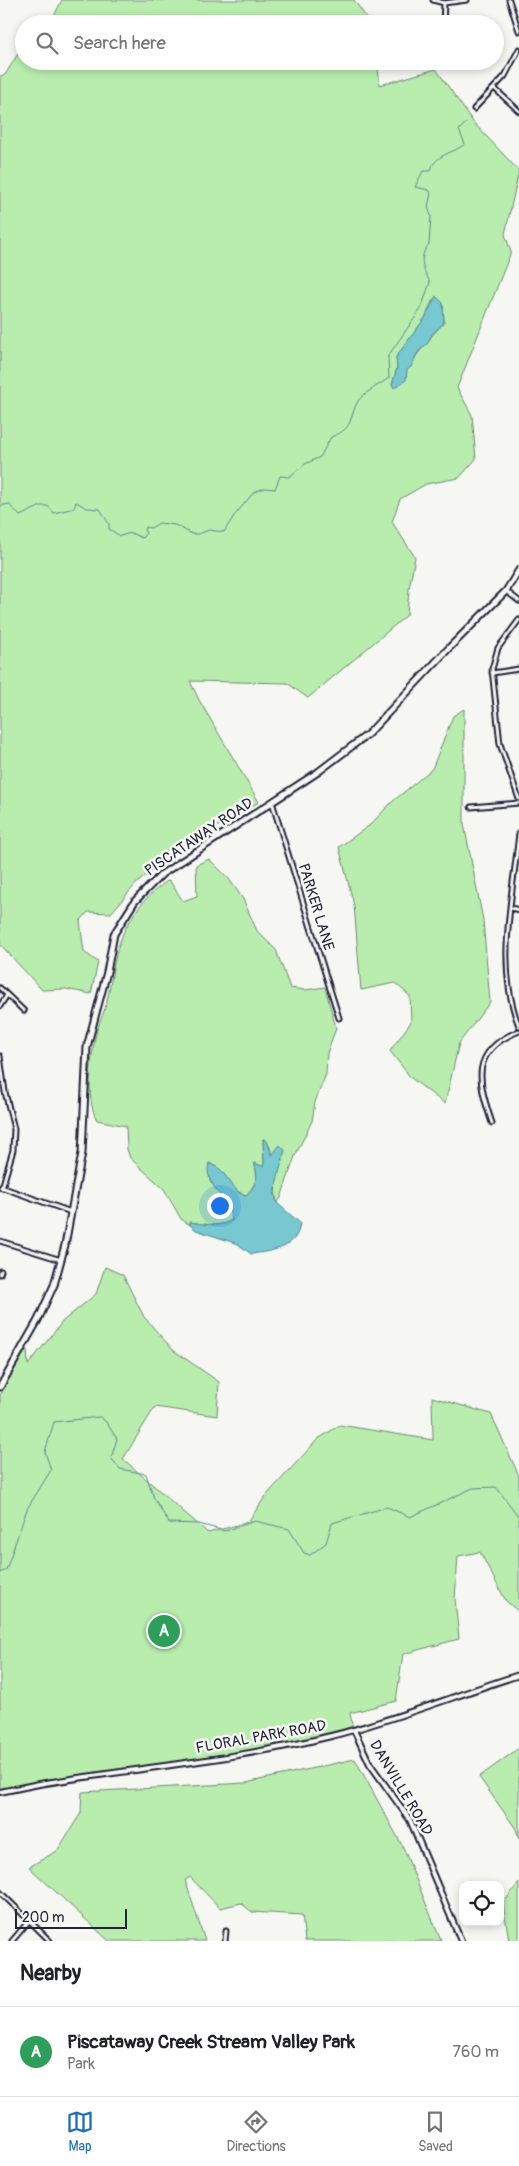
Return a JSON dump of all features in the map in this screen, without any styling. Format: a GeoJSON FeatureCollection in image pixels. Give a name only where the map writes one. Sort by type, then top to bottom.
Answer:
{"type":"FeatureCollection","features":[{"type":"Feature","properties":{"kind":"main road","name":"PISCATAWAY ROAD"},"geometry":{"type":"LineString","coordinates":[[0,1387],[38,1320],[54,1285],[61,1260],[84,1137],[86,1051],[116,929],[145,890],[162,874],[318,772],[368,734],[506,591],[519,570]]}},
{"type":"Feature","properties":{"kind":"street"},"geometry":{"type":"LineString","coordinates":[[433,0],[444,3],[467,0]]}},
{"type":"Feature","properties":{"kind":"street"},"geometry":{"type":"LineString","coordinates":[[509,0],[519,31]]}},
{"type":"Feature","properties":{"kind":"street"},"geometry":{"type":"LineString","coordinates":[[443,15],[444,3]]}},
{"type":"Feature","properties":{"kind":"street"},"geometry":{"type":"LineString","coordinates":[[474,110],[512,66],[519,49]]}},
{"type":"Feature","properties":{"kind":"street"},"geometry":{"type":"LineString","coordinates":[[494,88],[519,111]]}},
{"type":"Feature","properties":{"kind":"street"},"geometry":{"type":"LineString","coordinates":[[506,591],[519,601]]}},
{"type":"Feature","properties":{"kind":"street"},"geometry":{"type":"LineString","coordinates":[[519,620],[496,652],[492,673],[500,744],[519,799]]}},
{"type":"Feature","properties":{"kind":"street"},"geometry":{"type":"LineString","coordinates":[[492,673],[519,669]]}},
{"type":"Feature","properties":{"kind":"street","name":"PARKER LANE"},"geometry":{"type":"LineString","coordinates":[[272,802],[340,1018]]}},
{"type":"Feature","properties":{"kind":"street"},"geometry":{"type":"LineString","coordinates":[[471,807],[519,803]]}},
{"type":"Feature","properties":{"kind":"street"},"geometry":{"type":"LineString","coordinates":[[519,833],[507,971],[512,1002],[519,1026]]}},
{"type":"Feature","properties":{"kind":"street"},"geometry":{"type":"LineString","coordinates":[[511,908],[519,910]]}},
{"type":"Feature","properties":{"kind":"street"},"geometry":{"type":"LineString","coordinates":[[0,988],[24,1011]]}},
{"type":"Feature","properties":{"kind":"street"},"geometry":{"type":"LineString","coordinates":[[0,1006],[7,995]]}},
{"type":"Feature","properties":{"kind":"street"},"geometry":{"type":"LineString","coordinates":[[492,1123],[480,1086],[482,1064],[497,1042],[519,1032]]}},
{"type":"Feature","properties":{"kind":"street"},"geometry":{"type":"LineString","coordinates":[[0,1056],[5,1092],[14,1129],[13,1150],[1,1187],[71,1212]]}},
{"type":"Feature","properties":{"kind":"street"},"geometry":{"type":"LineString","coordinates":[[0,1241],[61,1260]]}},
{"type":"Feature","properties":{"kind":"street","name":"FLORAL PARK ROAD"},"geometry":{"type":"LineString","coordinates":[[0,1792],[39,1784],[284,1746],[354,1730],[418,1711],[468,1691],[519,1675]]}},
{"type":"Feature","properties":{"kind":"street","name":"DANVILLE ROAD"},"geometry":{"type":"LineString","coordinates":[[354,1730],[370,1764],[410,1820],[461,1941]]}},
{"type":"Feature","properties":{"kind":"street"},"geometry":{"type":"LineString","coordinates":[[0,1892],[50,1941]]}},
{"type":"Feature","properties":{"kind":"street"},"geometry":{"type":"LineString","coordinates":[[12,1941],[29,1921]]}},
{"type":"Feature","properties":{"kind":"street"},"geometry":{"type":"LineString","coordinates":[[225,1941],[226,1931]]}},
{"type":"Feature","properties":{"kind":"green space"},"geometry":{"type":"Polygon","coordinates":[[[62,0],[354,0],[365,15],[54,15],[62,0]]]}},
{"type":"Feature","properties":{"kind":"green space"},"geometry":{"type":"Polygon","coordinates":[[[15,59],[15,70],[378,70],[380,85],[437,70],[473,122],[519,171],[505,234],[511,252],[457,388],[472,415],[476,459],[459,478],[426,484],[400,499],[392,522],[415,557],[409,589],[407,615],[308,698],[287,683],[190,681],[199,700],[259,802],[173,852],[135,885],[111,913],[88,912],[80,921],[84,952],[98,962],[91,994],[66,989],[42,990],[0,944],[0,76],[5,75],[15,59]],[[433,299],[425,318],[396,357],[397,368],[392,385],[430,338],[444,323],[443,303],[433,299]]]}},
{"type":"Feature","properties":{"kind":"green space"},"geometry":{"type":"Polygon","coordinates":[[[464,709],[464,824],[483,920],[490,1002],[459,1043],[445,1104],[411,1078],[390,1051],[411,1022],[410,996],[395,983],[361,990],[354,905],[339,847],[370,825],[392,802],[432,769],[453,716],[464,709]]]}},
{"type":"Feature","properties":{"kind":"green space"},"geometry":{"type":"Polygon","coordinates":[[[209,859],[229,879],[243,899],[257,931],[276,950],[290,988],[305,990],[325,987],[336,1028],[327,1053],[326,1074],[315,1102],[312,1121],[295,1156],[281,1198],[277,1203],[278,1151],[273,1155],[267,1141],[263,1139],[263,1167],[254,1163],[256,1180],[246,1195],[235,1189],[221,1171],[209,1163],[210,1182],[224,1199],[232,1220],[217,1225],[190,1222],[190,1225],[181,1219],[164,1189],[130,1158],[127,1149],[126,1126],[97,1120],[91,1101],[90,1076],[97,1030],[106,1005],[123,933],[136,911],[146,899],[169,880],[183,901],[197,896],[196,865],[209,859]]]}},
{"type":"Feature","properties":{"kind":"green space"},"geometry":{"type":"Polygon","coordinates":[[[105,1267],[123,1275],[144,1317],[173,1350],[219,1382],[217,1416],[155,1407],[123,1459],[208,1533],[248,1522],[265,1497],[318,1439],[340,1425],[433,1440],[432,1397],[491,1414],[519,1476],[519,1612],[506,1601],[480,1552],[458,1556],[455,1599],[459,1639],[403,1654],[396,1701],[350,1713],[353,1729],[259,1750],[0,1791],[0,1395],[27,1348],[28,1365],[63,1321],[96,1294],[105,1267]]]}},
{"type":"Feature","properties":{"kind":"green space"},"geometry":{"type":"Polygon","coordinates":[[[519,1748],[519,1838],[516,1829],[479,1777],[519,1748]]]}},
{"type":"Feature","properties":{"kind":"green space"},"geometry":{"type":"Polygon","coordinates":[[[355,1759],[403,1847],[441,1941],[305,1941],[302,1915],[252,1912],[241,1903],[220,1908],[190,1877],[185,1880],[205,1941],[109,1941],[29,1867],[57,1851],[81,1813],[82,1792],[246,1783],[355,1759]]]}},
{"type":"Feature","properties":{"kind":"green space"},"geometry":{"type":"Polygon","coordinates":[[[519,1882],[519,1941],[509,1941],[504,1903],[519,1882]]]}},
{"type":"Feature","properties":{"kind":"water"},"geometry":{"type":"Polygon","coordinates":[[[436,296],[443,303],[444,323],[432,334],[428,343],[418,352],[411,367],[407,370],[406,380],[394,388],[392,385],[397,368],[396,357],[425,318],[436,296]]]}},
{"type":"Feature","properties":{"kind":"water"},"geometry":{"type":"Polygon","coordinates":[[[263,1139],[267,1141],[272,1155],[280,1145],[285,1150],[274,1192],[277,1203],[300,1223],[295,1238],[283,1247],[251,1254],[238,1244],[196,1230],[190,1225],[190,1222],[217,1225],[232,1220],[226,1204],[210,1178],[208,1171],[209,1163],[220,1169],[239,1193],[246,1195],[253,1188],[256,1180],[254,1163],[263,1166],[264,1163],[263,1139]]]}},
{"type":"Feature","properties":{"kind":"waterway"},"geometry":{"type":"LineString","coordinates":[[0,506],[9,504],[20,516],[41,506],[48,506],[54,513],[74,508],[76,502],[87,508],[100,509],[109,524],[109,529],[120,536],[131,533],[142,538],[146,533],[144,530],[146,527],[151,528],[159,523],[175,525],[192,534],[209,530],[224,532],[234,516],[254,492],[265,488],[275,489],[280,476],[289,477],[305,464],[320,457],[331,437],[339,434],[350,422],[360,398],[389,378],[388,356],[421,309],[430,282],[423,267],[422,258],[429,244],[431,216],[428,207],[431,193],[429,190],[415,187],[423,171],[431,171],[436,161],[465,144],[459,130],[466,123]]}},
{"type":"Feature","properties":{"kind":"waterway"},"geometry":{"type":"LineString","coordinates":[[0,1573],[6,1570],[27,1509],[51,1470],[45,1452],[54,1422],[100,1417],[106,1422],[117,1439],[111,1458],[120,1469],[146,1474],[154,1498],[169,1523],[199,1524],[225,1531],[255,1521],[289,1529],[304,1553],[310,1555],[326,1543],[332,1523],[387,1507],[410,1517],[473,1488],[496,1487],[519,1517]]}},
{"type":"Feature","properties":{"kind":"place","name":"Piscataway Creek Stream Valley Park"},"geometry":{"type":"Point","coordinates":[164,1631]}}]}
